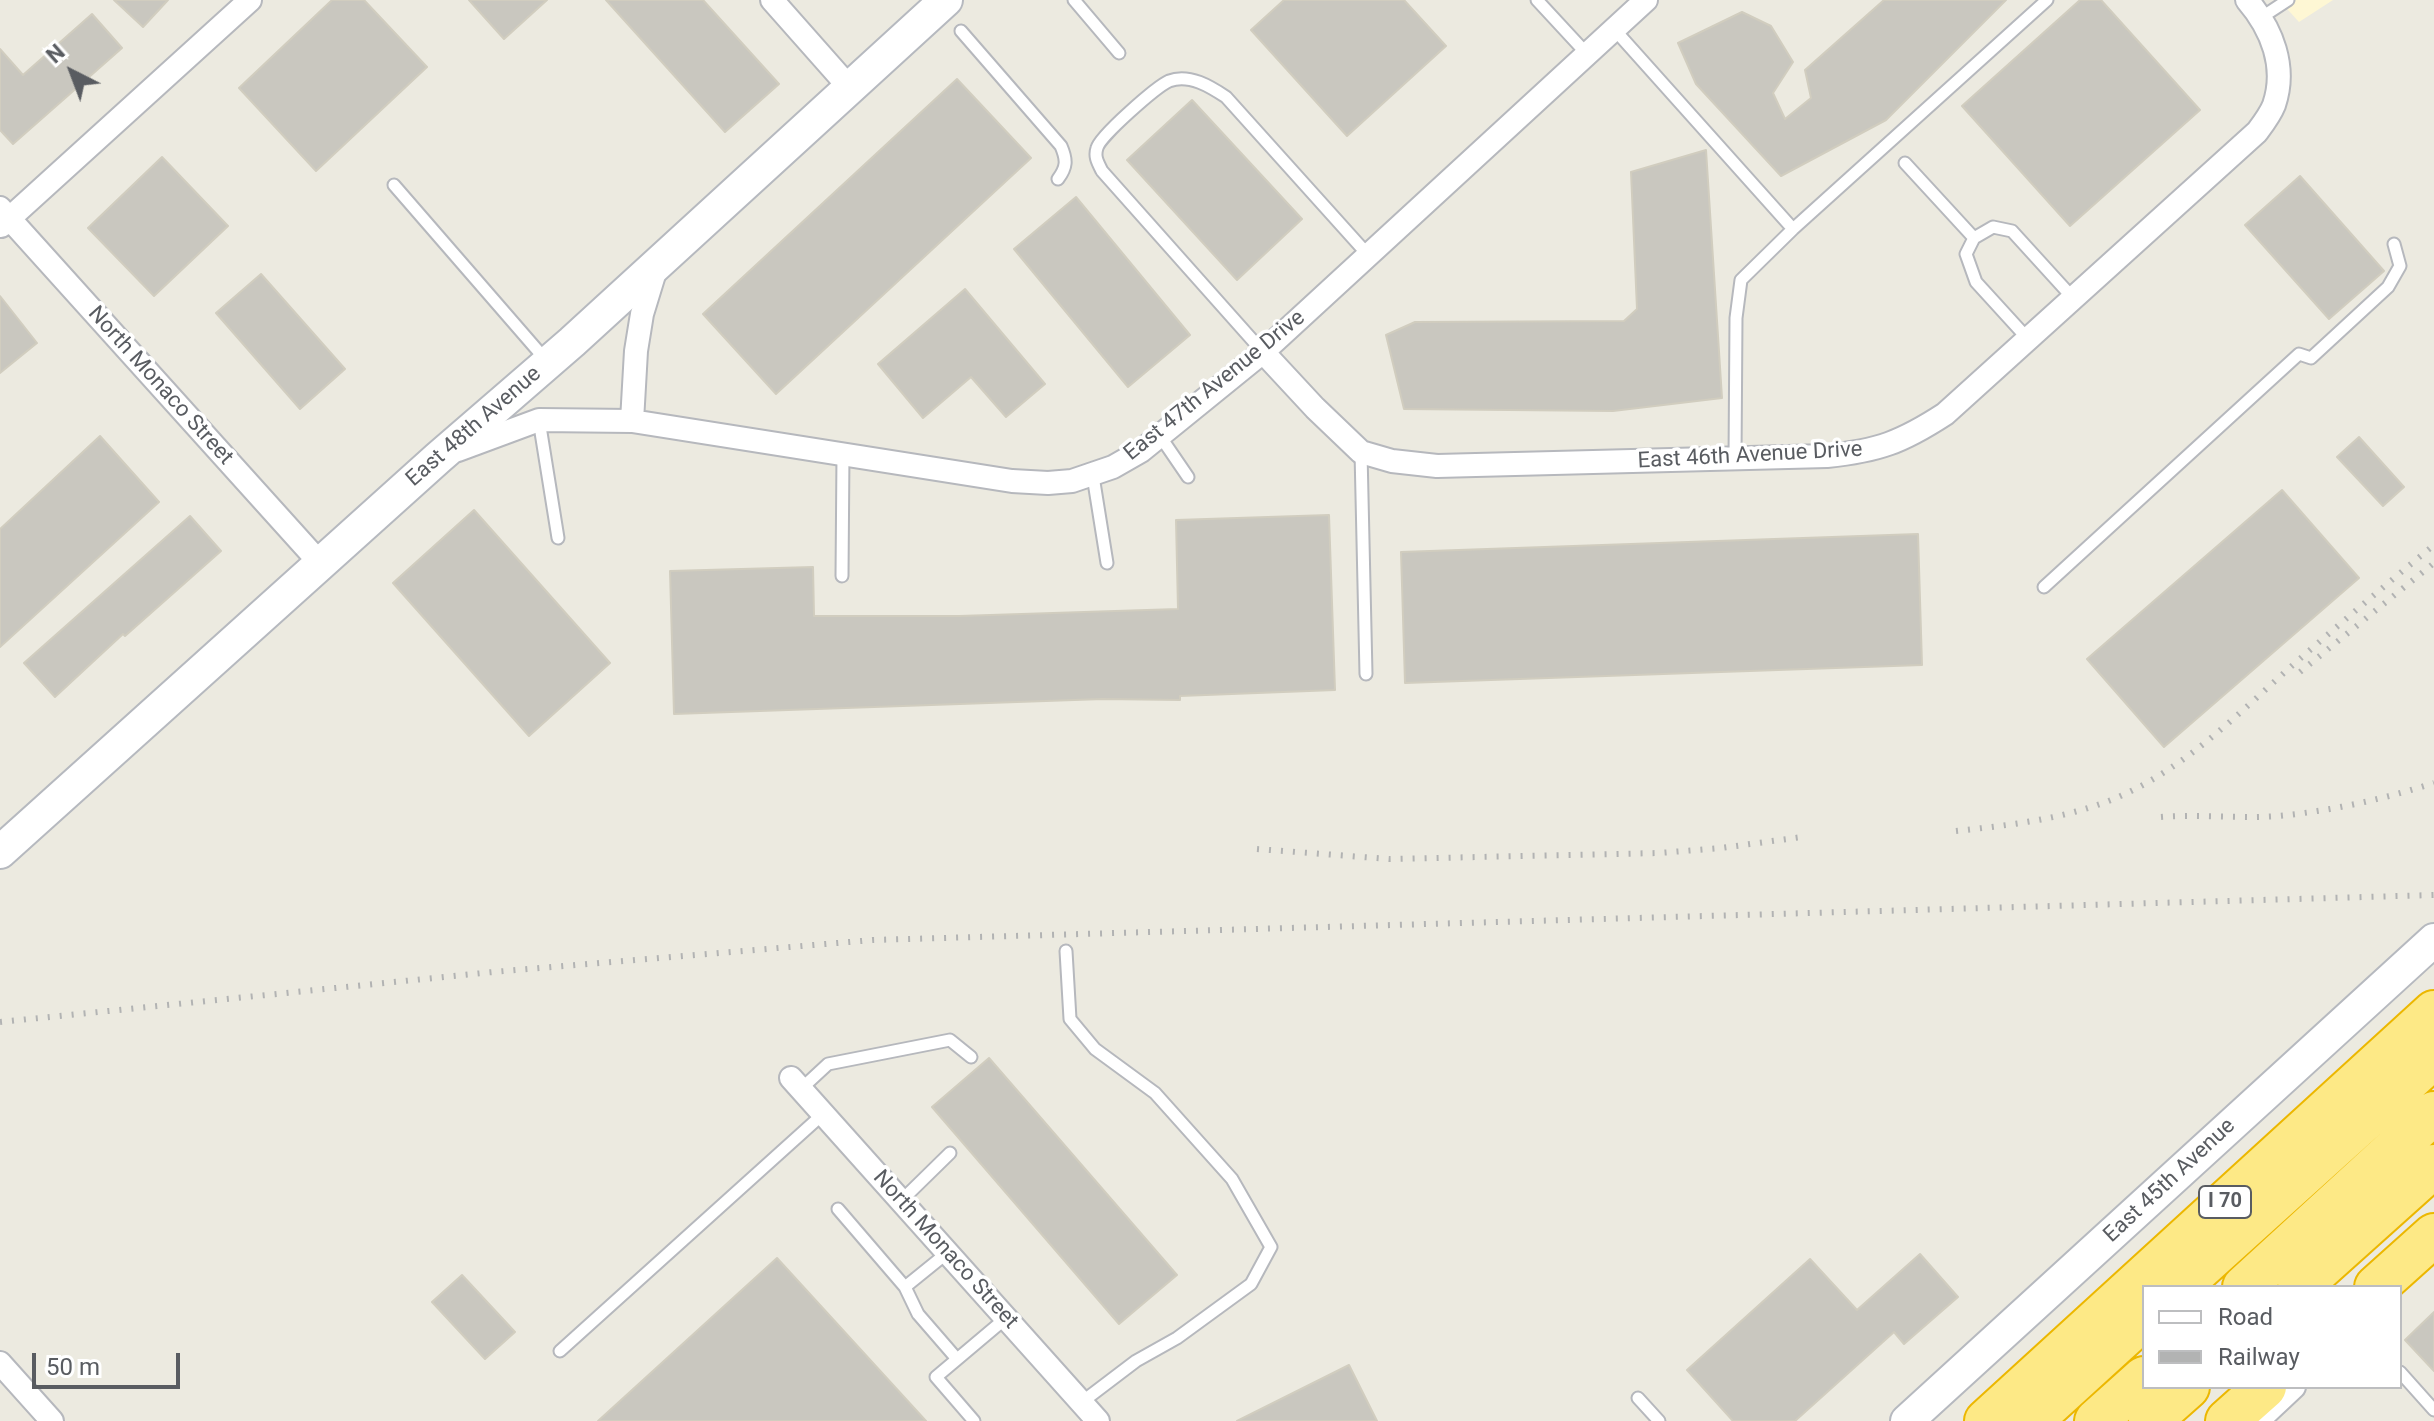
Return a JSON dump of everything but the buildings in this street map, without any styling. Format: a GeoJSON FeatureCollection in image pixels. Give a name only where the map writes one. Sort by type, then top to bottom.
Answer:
{"type":"FeatureCollection","features":[{"type":"Feature","properties":{"kind":"highway","name":"I 70"},"geometry":{"type":"LineString","coordinates":[[1986,1421],[2434,1012]]}},
{"type":"Feature","properties":{"kind":"highway"},"geometry":{"type":"LineString","coordinates":[[2181,1285],[2434,1057]]}},
{"type":"Feature","properties":{"kind":"highway"},"geometry":{"type":"LineString","coordinates":[[2246,1285],[2434,1113]]}},
{"type":"Feature","properties":{"kind":"highway"},"geometry":{"type":"LineString","coordinates":[[2301,1285],[2434,1166]]}},
{"type":"Feature","properties":{"kind":"highway"},"geometry":{"type":"LineString","coordinates":[[2313,1285],[2434,1196]]}},
{"type":"Feature","properties":{"kind":"highway"},"geometry":{"type":"LineString","coordinates":[[2378,1285],[2434,1235]]}},
{"type":"Feature","properties":{"kind":"highway"},"geometry":{"type":"LineString","coordinates":[[2031,1421],[2142,1320]]}},
{"type":"Feature","properties":{"kind":"highway"},"geometry":{"type":"LineString","coordinates":[[2096,1421],[2142,1380]]}},
{"type":"Feature","properties":{"kind":"highway"},"geometry":{"type":"LineString","coordinates":[[2150,1421],[2186,1389]]}},
{"type":"Feature","properties":{"kind":"highway"},"geometry":{"type":"LineString","coordinates":[[2227,1421],[2263,1389]]}},
{"type":"Feature","properties":{"kind":"street"},"geometry":{"type":"LineString","coordinates":[[3,218],[250,0]]}},
{"type":"Feature","properties":{"kind":"street"},"geometry":{"type":"LineString","coordinates":[[772,0],[849,87]]}},
{"type":"Feature","properties":{"kind":"street","name":"East 48th Avenue"},"geometry":{"type":"LineString","coordinates":[[0,852],[320,563],[548,363],[946,0]]}},
{"type":"Feature","properties":{"kind":"street","name":"East 47th Avenue Drive"},"geometry":{"type":"LineString","coordinates":[[438,458],[539,420],[632,421],[1012,481],[1048,483],[1093,476],[1141,451],[1263,352],[1646,0]]}},
{"type":"Feature","properties":{"kind":"street","name":"East 46th Avenue Drive"},"geometry":{"type":"LineString","coordinates":[[1263,352],[1361,452],[1392,461],[1437,466],[1735,459],[1877,450],[1905,439],[1945,414],[2257,132],[2273,107],[2277,90],[2275,46],[2254,8]]}},
{"type":"Feature","properties":{"kind":"street","name":"North Monaco Street"},"geometry":{"type":"LineString","coordinates":[[3,218],[320,563]]}},
{"type":"Feature","properties":{"kind":"street"},"geometry":{"type":"LineString","coordinates":[[632,421],[642,314],[658,263]]}},
{"type":"Feature","properties":{"kind":"street","name":"East 45th Avenue"},"geometry":{"type":"LineString","coordinates":[[1907,1421],[2172,1181],[2348,1015],[2434,940]]}},
{"type":"Feature","properties":{"kind":"street","name":"North Monaco Street"},"geometry":{"type":"LineString","coordinates":[[796,1084],[1098,1421]]}},
{"type":"Feature","properties":{"kind":"street"},"geometry":{"type":"LineString","coordinates":[[2402,1290],[2434,1261]]}},
{"type":"Feature","properties":{"kind":"street"},"geometry":{"type":"LineString","coordinates":[[0,1363],[52,1421]]}},
{"type":"Feature","properties":{"kind":"street"},"geometry":{"type":"LineString","coordinates":[[2257,1421],[2292,1389]]}},
{"type":"Feature","properties":{"kind":"lane"},"geometry":{"type":"LineString","coordinates":[[1074,0],[1119,53]]}},
{"type":"Feature","properties":{"kind":"lane"},"geometry":{"type":"LineString","coordinates":[[1537,0],[1587,54]]}},
{"type":"Feature","properties":{"kind":"lane"},"geometry":{"type":"LineString","coordinates":[[1735,459],[1736,318],[1741,280],[1793,229],[2047,0]]}},
{"type":"Feature","properties":{"kind":"lane"},"geometry":{"type":"LineString","coordinates":[[2254,8],[2288,0]]}},
{"type":"Feature","properties":{"kind":"lane"},"geometry":{"type":"LineString","coordinates":[[1614,29],[1793,229]]}},
{"type":"Feature","properties":{"kind":"lane"},"geometry":{"type":"LineString","coordinates":[[961,31],[1061,146],[1066,157],[1065,169],[1058,179]]}},
{"type":"Feature","properties":{"kind":"lane"},"geometry":{"type":"LineString","coordinates":[[1263,352],[1102,171],[1095,157],[1097,145],[1106,133],[1169,81],[1187,79],[1205,84],[1226,97],[1369,256]]}},
{"type":"Feature","properties":{"kind":"lane"},"geometry":{"type":"LineString","coordinates":[[1905,163],[1974,238]]}},
{"type":"Feature","properties":{"kind":"lane"},"geometry":{"type":"LineString","coordinates":[[394,185],[548,363]]}},
{"type":"Feature","properties":{"kind":"lane"},"geometry":{"type":"LineString","coordinates":[[2028,339],[1976,282],[1966,254],[1974,238],[1993,227],[2012,231],[2073,298]]}},
{"type":"Feature","properties":{"kind":"lane"},"geometry":{"type":"LineString","coordinates":[[2044,587],[2299,354],[2311,358],[2388,287],[2400,266],[2394,244]]}},
{"type":"Feature","properties":{"kind":"lane"},"geometry":{"type":"LineString","coordinates":[[539,420],[558,538]]}},
{"type":"Feature","properties":{"kind":"lane"},"geometry":{"type":"LineString","coordinates":[[1160,436],[1188,477]]}},
{"type":"Feature","properties":{"kind":"lane"},"geometry":{"type":"LineString","coordinates":[[1361,452],[1366,674]]}},
{"type":"Feature","properties":{"kind":"lane"},"geometry":{"type":"LineString","coordinates":[[842,576],[843,454]]}},
{"type":"Feature","properties":{"kind":"lane"},"geometry":{"type":"LineString","coordinates":[[1093,476],[1107,563]]}},
{"type":"Feature","properties":{"kind":"lane"},"geometry":{"type":"LineString","coordinates":[[1066,951],[1070,1019],[1095,1049],[1155,1093],[1232,1179],[1271,1247],[1251,1284],[1177,1338],[1136,1361],[1082,1402]]}},
{"type":"Feature","properties":{"kind":"lane"},"geometry":{"type":"LineString","coordinates":[[796,1084],[828,1064],[950,1040],[971,1057]]}},
{"type":"Feature","properties":{"kind":"lane"},"geometry":{"type":"LineString","coordinates":[[560,1351],[823,1114]]}},
{"type":"Feature","properties":{"kind":"lane"},"geometry":{"type":"LineString","coordinates":[[901,1201],[950,1153]]}},
{"type":"Feature","properties":{"kind":"lane"},"geometry":{"type":"LineString","coordinates":[[838,1209],[905,1287],[918,1314],[957,1359]]}},
{"type":"Feature","properties":{"kind":"lane"},"geometry":{"type":"LineString","coordinates":[[905,1287],[947,1253]]}},
{"type":"Feature","properties":{"kind":"lane"},"geometry":{"type":"LineString","coordinates":[[974,1421],[936,1377],[1006,1318]]}},
{"type":"Feature","properties":{"kind":"lane"},"geometry":{"type":"LineString","coordinates":[[2402,1374],[2434,1410]]}},
{"type":"Feature","properties":{"kind":"lane"},"geometry":{"type":"LineString","coordinates":[[1638,1398],[1659,1421]]}},
{"type":"Feature","properties":{"kind":"shaded area"},"geometry":{"type":"Polygon","coordinates":[[[2279,0],[2333,0],[2299,22],[2279,0]]]}},
{"type":"Feature","properties":{"kind":"railway"},"geometry":{"type":"LineString","coordinates":[[1956,831],[2077,811],[2116,798],[2163,773],[2227,724],[2434,545]]}},
{"type":"Feature","properties":{"kind":"railway"},"geometry":{"type":"LineString","coordinates":[[2300,672],[2434,563]]}},
{"type":"Feature","properties":{"kind":"railway"},"geometry":{"type":"LineString","coordinates":[[2161,817],[2298,814],[2357,804],[2434,783]]}},
{"type":"Feature","properties":{"kind":"railway"},"geometry":{"type":"LineString","coordinates":[[1257,849],[1389,859],[1659,853],[1802,837]]}},
{"type":"Feature","properties":{"kind":"railway"},"geometry":{"type":"LineString","coordinates":[[0,1022],[493,972],[873,940],[2434,895]]}}]}
